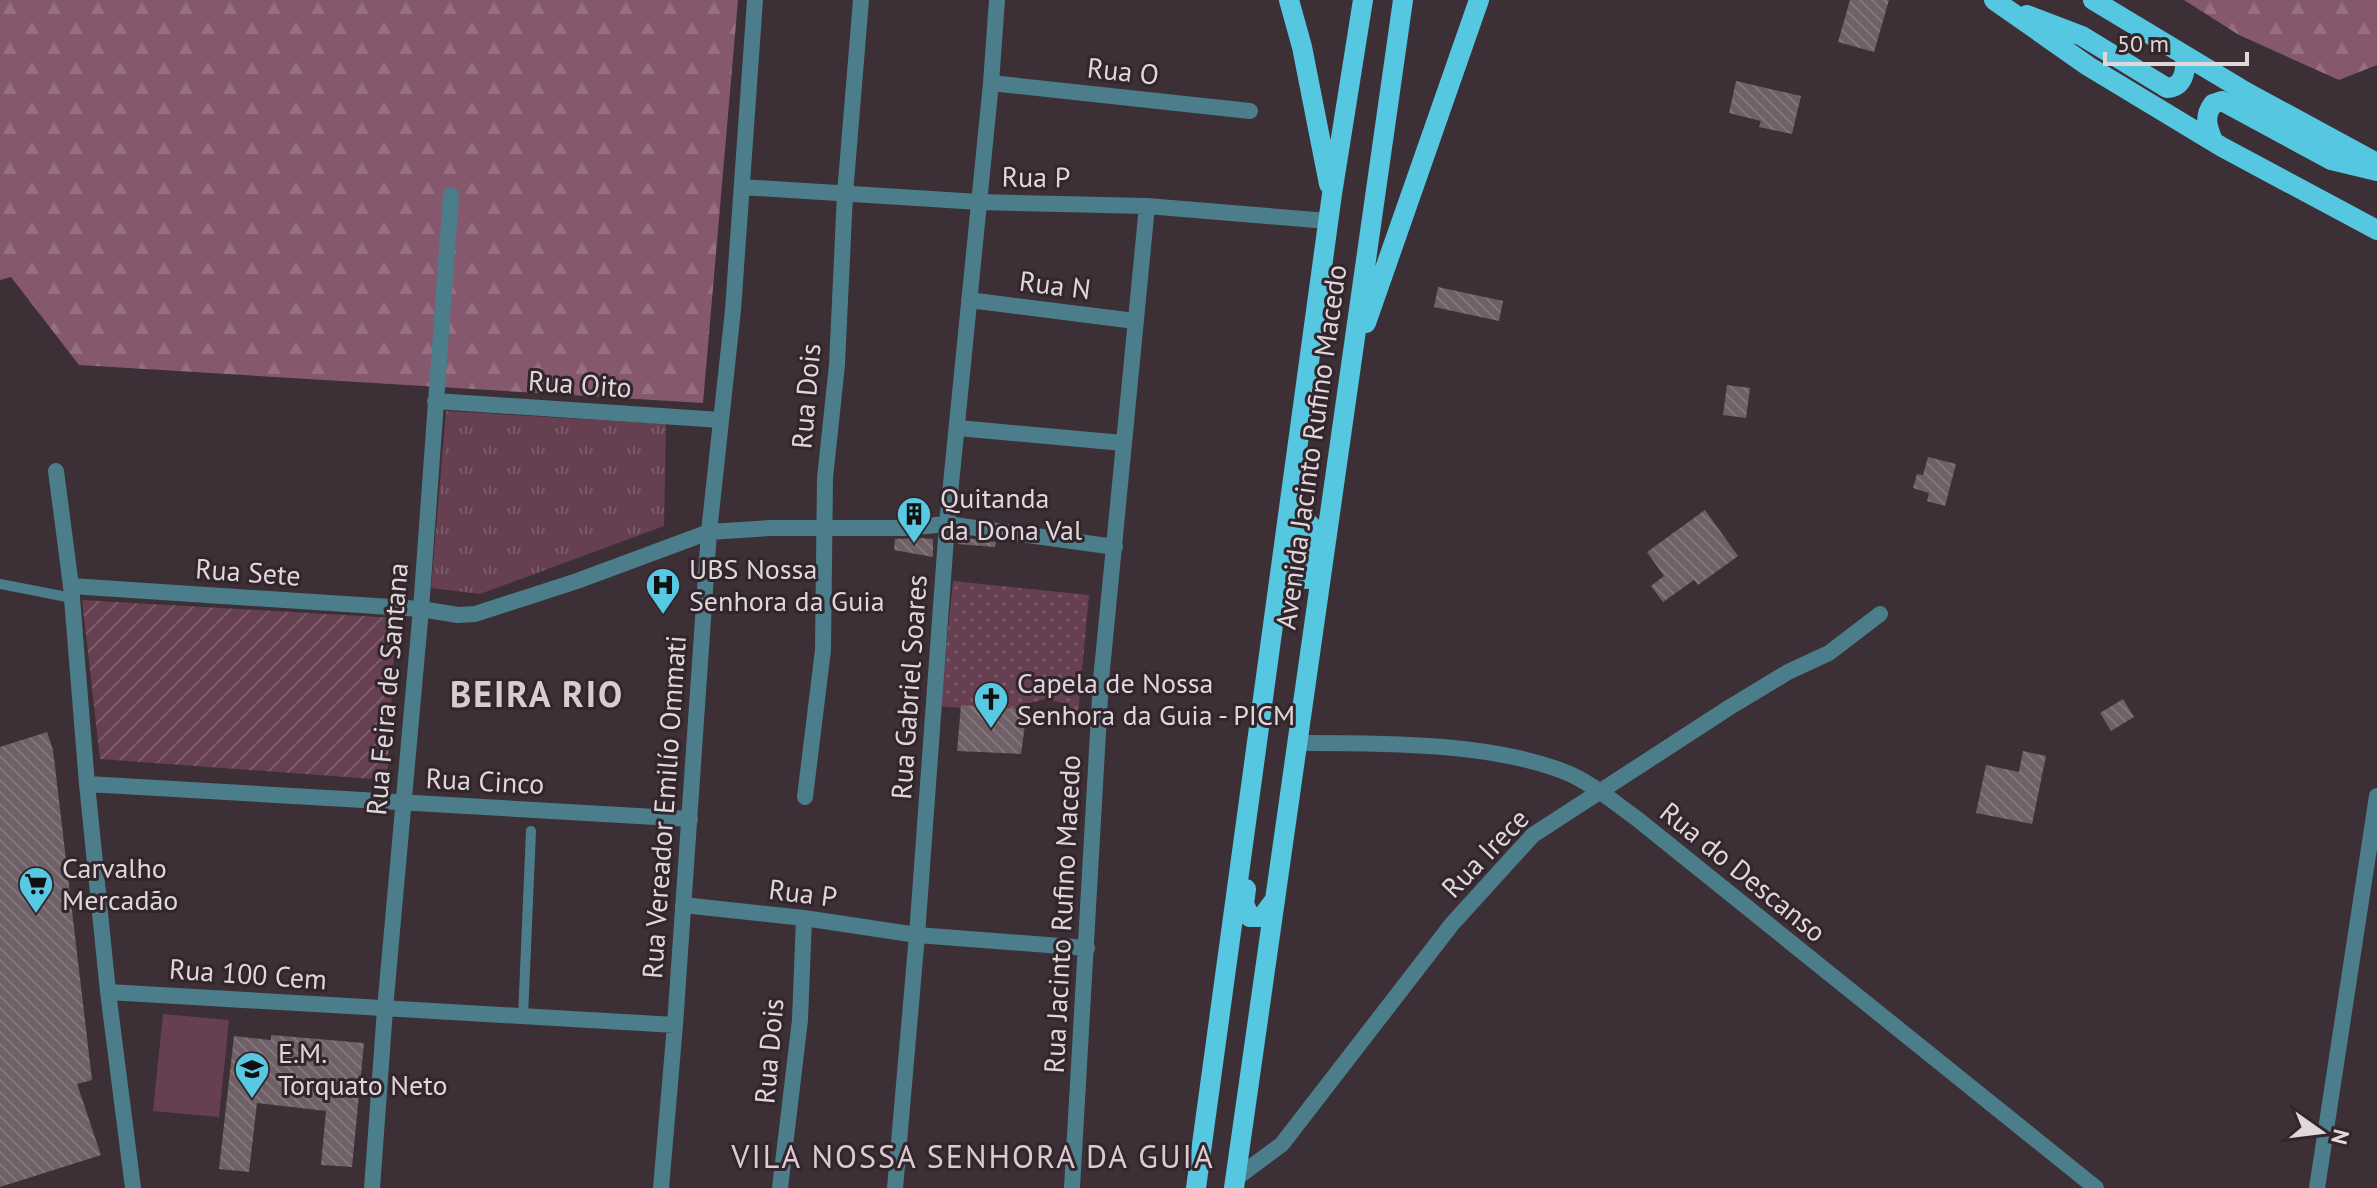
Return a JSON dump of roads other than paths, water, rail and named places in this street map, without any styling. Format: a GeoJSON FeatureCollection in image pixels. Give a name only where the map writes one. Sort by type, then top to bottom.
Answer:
{"type":"FeatureCollection","features":[{"type":"Feature","properties":{"kind":"main road"},"geometry":{"type":"LineString","coordinates":[[1289,0],[1302,47],[1332,194]]}},
{"type":"Feature","properties":{"kind":"main road","name":"Avenida Jacinto Rufino Macedo"},"geometry":{"type":"LineString","coordinates":[[1196,1188],[1328,221],[1363,0]]}},
{"type":"Feature","properties":{"kind":"main road","name":"Avenida Jacinto Rufino Macedo"},"geometry":{"type":"LineString","coordinates":[[1234,1184],[1403,0]]}},
{"type":"Feature","properties":{"kind":"main road"},"geometry":{"type":"LineString","coordinates":[[1352,365],[1479,0]]}},
{"type":"Feature","properties":{"kind":"main road"},"geometry":{"type":"LineString","coordinates":[[2093,0],[2185,56],[2377,163]]}},
{"type":"Feature","properties":{"kind":"main road"},"geometry":{"type":"LineString","coordinates":[[1997,3],[2082,36],[2167,88],[2181,82],[2185,56]]}},
{"type":"Feature","properties":{"kind":"main road"},"geometry":{"type":"LineString","coordinates":[[1997,3],[2088,66],[2213,141],[2377,230]]}},
{"type":"Feature","properties":{"kind":"main road"},"geometry":{"type":"LineString","coordinates":[[2213,141],[2207,115],[2213,104],[2222,101],[2331,160],[2377,171]]}},
{"type":"Feature","properties":{"kind":"main road"},"geometry":{"type":"LineString","coordinates":[[1285,545],[1301,524],[1307,522],[1311,526],[1313,533],[1306,585],[1309,655]]}},
{"type":"Feature","properties":{"kind":"main road"},"geometry":{"type":"LineString","coordinates":[[1253,781],[1251,858],[1244,904],[1247,914],[1258,919],[1274,901]]}},
{"type":"Feature","properties":{"kind":"street","name":"Rua Vereador Emilío Ommati"},"geometry":{"type":"LineString","coordinates":[[661,1188],[709,532],[733,310],[755,0]]}},
{"type":"Feature","properties":{"kind":"street","name":"Rua Dois"},"geometry":{"type":"LineString","coordinates":[[805,797],[823,650],[826,599],[825,478],[837,365],[845,194],[861,0]]}},
{"type":"Feature","properties":{"kind":"street","name":"Rua Gabriel Soares"},"geometry":{"type":"LineString","coordinates":[[895,1188],[947,524],[997,0]]}},
{"type":"Feature","properties":{"kind":"street","name":"Rua O"},"geometry":{"type":"LineString","coordinates":[[991,83],[1250,111]]}},
{"type":"Feature","properties":{"kind":"street","name":"Rua P"},"geometry":{"type":"LineString","coordinates":[[742,187],[979,202],[1147,206],[1328,221]]}},
{"type":"Feature","properties":{"kind":"street","name":"Rua Feira de Santana"},"geometry":{"type":"LineString","coordinates":[[372,1188],[421,609],[451,195]]}},
{"type":"Feature","properties":{"kind":"street","name":"Rua Jacinto Rufino Macedo"},"geometry":{"type":"LineString","coordinates":[[1072,1188],[1098,724],[1147,206]]}},
{"type":"Feature","properties":{"kind":"street","name":"Rua N"},"geometry":{"type":"LineString","coordinates":[[969,300],[1135,321]]}},
{"type":"Feature","properties":{"kind":"street","name":"Rua Oito"},"geometry":{"type":"LineString","coordinates":[[435,401],[721,420]]}},
{"type":"Feature","properties":{"kind":"street"},"geometry":{"type":"LineString","coordinates":[[958,428],[1123,443]]}},
{"type":"Feature","properties":{"kind":"street"},"geometry":{"type":"LineString","coordinates":[[56,471],[71,592],[108,992],[133,1188]]}},
{"type":"Feature","properties":{"kind":"street"},"geometry":{"type":"LineString","coordinates":[[421,609],[458,615],[475,614],[577,581],[709,532],[824,527],[879,529],[947,524],[1115,547]]}},
{"type":"Feature","properties":{"kind":"street","name":"Rua Sete"},"geometry":{"type":"LineString","coordinates":[[71,592],[421,609]]}},
{"type":"Feature","properties":{"kind":"street","name":"Rua Irece"},"geometry":{"type":"LineString","coordinates":[[1234,1184],[1282,1144],[1452,924],[1533,835],[1763,687],[1829,653],[1880,614]]}},
{"type":"Feature","properties":{"kind":"street","name":"Rua do Descanso"},"geometry":{"type":"LineString","coordinates":[[1297,743],[1439,747],[1536,762],[1572,775],[1636,818],[2096,1188]]}},
{"type":"Feature","properties":{"kind":"street","name":"Rua Cinco"},"geometry":{"type":"LineString","coordinates":[[87,784],[690,819]]}},
{"type":"Feature","properties":{"kind":"street"},"geometry":{"type":"LineString","coordinates":[[2317,1188],[2377,796]]}},
{"type":"Feature","properties":{"kind":"street","name":"Rua P"},"geometry":{"type":"LineString","coordinates":[[683,905],[804,918],[917,935]]}},
{"type":"Feature","properties":{"kind":"street","name":"Rua Dois"},"geometry":{"type":"LineString","coordinates":[[780,1188],[797,1048],[804,918]]}},
{"type":"Feature","properties":{"kind":"street"},"geometry":{"type":"LineString","coordinates":[[917,935],[1087,948]]}},
{"type":"Feature","properties":{"kind":"street","name":"Rua 100 Cem"},"geometry":{"type":"LineString","coordinates":[[108,992],[675,1025]]}},
{"type":"Feature","properties":{"kind":"lane"},"geometry":{"type":"LineString","coordinates":[[0,584],[71,592]]}},
{"type":"Feature","properties":{"kind":"lane"},"geometry":{"type":"LineString","coordinates":[[523,1017],[531,831]]}},
{"type":"Feature","properties":{"kind":"place","name":"Quitanda da Dona Val"},"geometry":{"type":"Point","coordinates":[914,545]}},
{"type":"Feature","properties":{"kind":"place","name":"UBS Nossa Senhora da Guia"},"geometry":{"type":"Point","coordinates":[663,616]}},
{"type":"Feature","properties":{"kind":"place","name":"Capela de Nossa Senhora da Guia - PICM"},"geometry":{"type":"Point","coordinates":[991,730]}},
{"type":"Feature","properties":{"kind":"place","name":"Carvalho Mercadão"},"geometry":{"type":"Point","coordinates":[36,915]}},
{"type":"Feature","properties":{"kind":"place","name":"E.M. Torquato Neto"},"geometry":{"type":"Point","coordinates":[252,1100]}},
{"type":"Feature","properties":{"kind":"district","name":"BEIRA RIO"},"geometry":{"type":"Point","coordinates":[537,694]}},
{"type":"Feature","properties":{"kind":"district","name":"VILA NOSSA SENHORA DA GUIA"},"geometry":{"type":"Point","coordinates":[973,1157]}}]}
